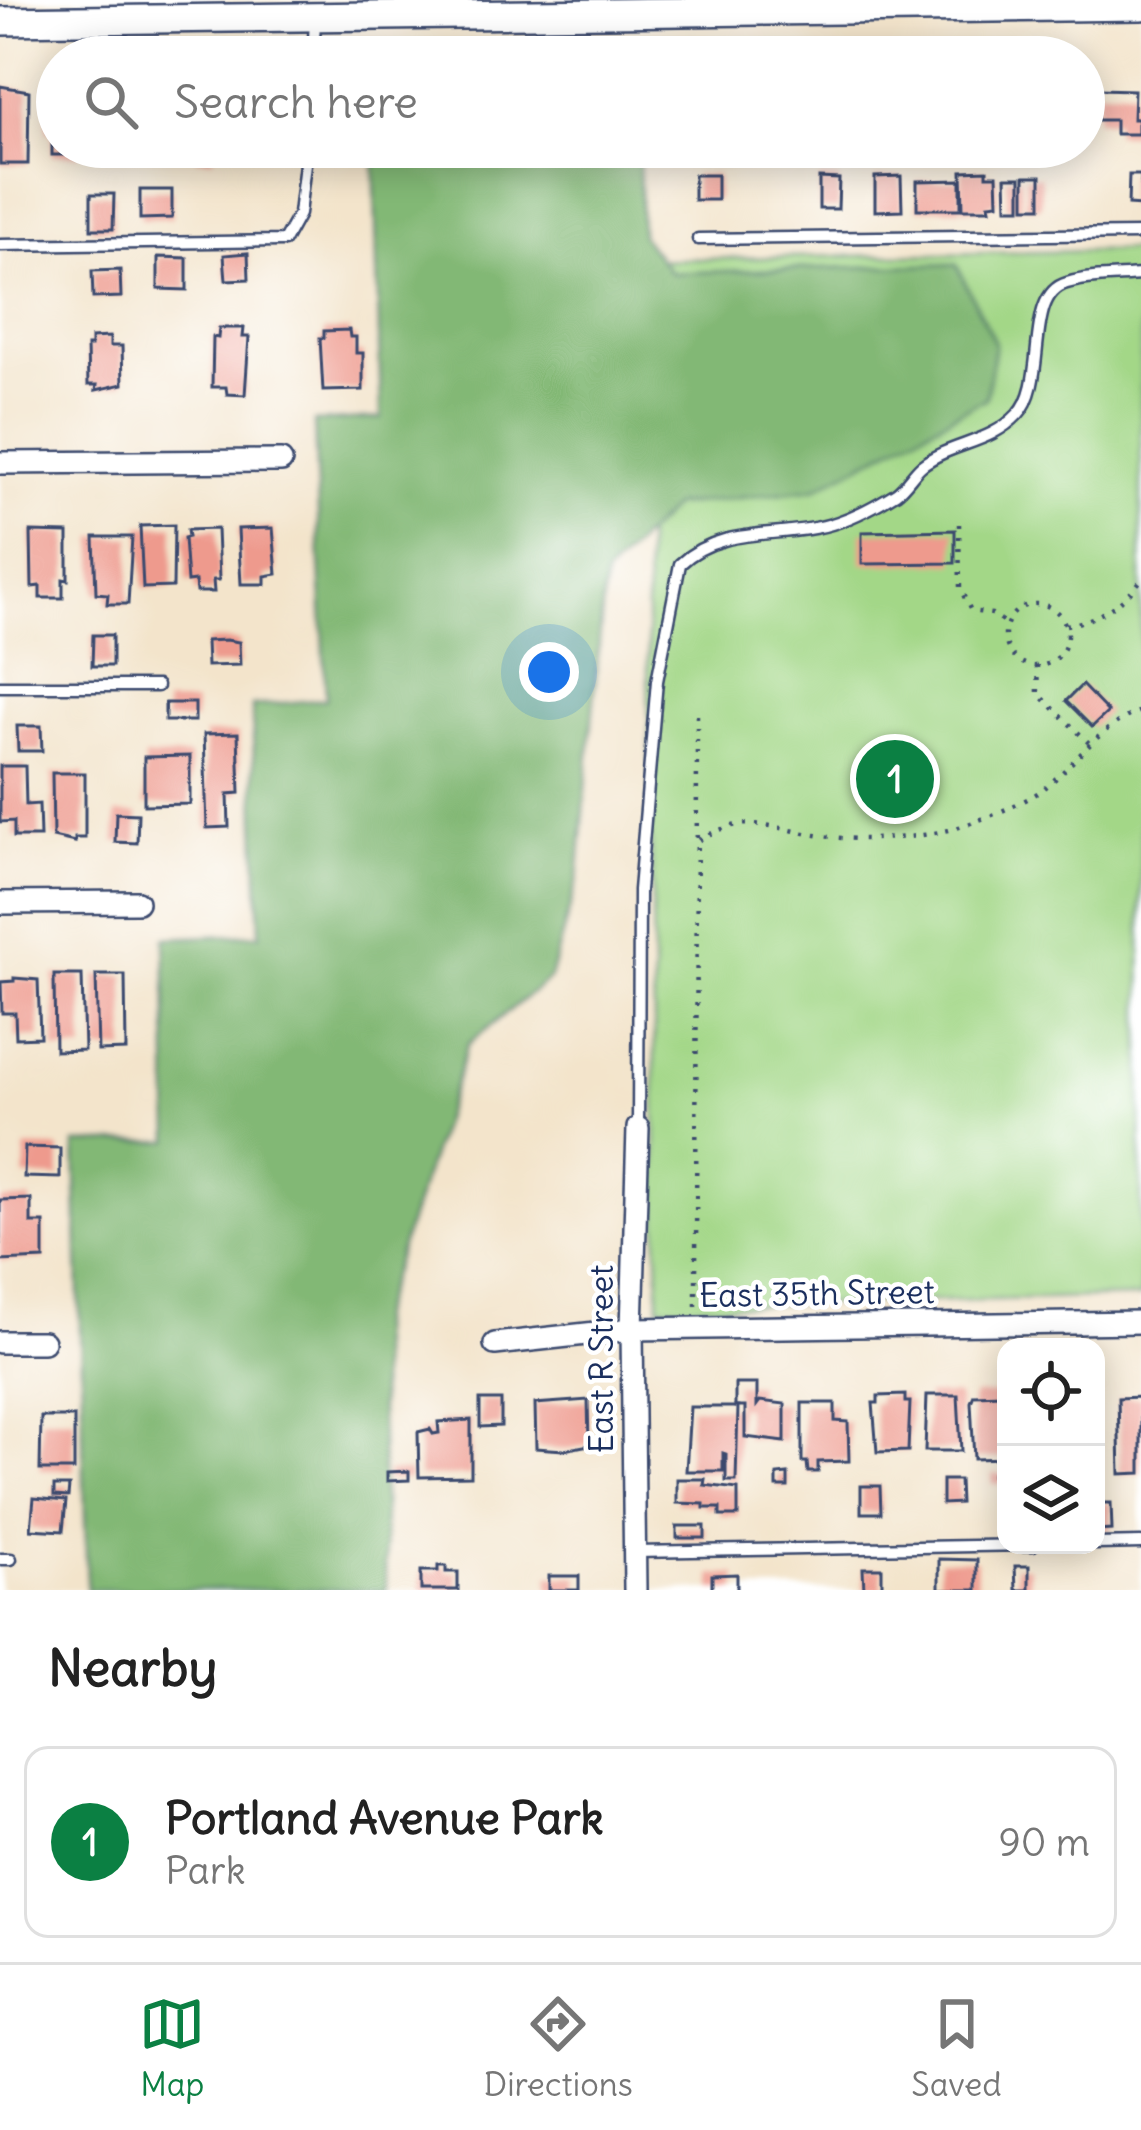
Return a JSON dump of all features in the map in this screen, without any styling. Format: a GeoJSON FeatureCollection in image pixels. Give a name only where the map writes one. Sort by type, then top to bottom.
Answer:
{"type":"FeatureCollection","features":[{"type":"Feature","properties":{"kind":"street"},"geometry":{"type":"LineString","coordinates":[[0,21],[325,12],[1141,7]]}},
{"type":"Feature","properties":{"kind":"street"},"geometry":{"type":"LineString","coordinates":[[0,463],[281,461]]}},
{"type":"Feature","properties":{"kind":"street"},"geometry":{"type":"LineString","coordinates":[[0,903],[137,902]]}},
{"type":"Feature","properties":{"kind":"street","name":"East R Street"},"geometry":{"type":"LineString","coordinates":[[635,1590],[632,1329],[638,1128]]}},
{"type":"Feature","properties":{"kind":"street","name":"East 35th Street"},"geometry":{"type":"LineString","coordinates":[[495,1344],[632,1329],[1141,1322]]}},
{"type":"Feature","properties":{"kind":"street"},"geometry":{"type":"LineString","coordinates":[[0,1342],[43,1342]]}},
{"type":"Feature","properties":{"kind":"lane"},"geometry":{"type":"LineString","coordinates":[[0,245],[284,241],[299,214],[304,168]]}},
{"type":"Feature","properties":{"kind":"lane"},"geometry":{"type":"LineString","coordinates":[[698,239],[1141,234]]}},
{"type":"Feature","properties":{"kind":"lane"},"geometry":{"type":"LineString","coordinates":[[638,1128],[638,890],[657,681],[680,564],[716,541],[837,522],[899,491],[922,465],[997,433],[1030,399],[1039,325],[1051,294],[1063,283],[1141,275]]}},
{"type":"Feature","properties":{"kind":"lane"},"geometry":{"type":"LineString","coordinates":[[0,686],[158,686]]}},
{"type":"Feature","properties":{"kind":"lane"},"geometry":{"type":"LineString","coordinates":[[1105,1544],[1141,1543]]}},
{"type":"Feature","properties":{"kind":"lane"},"geometry":{"type":"LineString","coordinates":[[635,1552],[997,1546]]}},
{"type":"Feature","properties":{"kind":"path"},"geometry":{"type":"LineString","coordinates":[[959,524],[960,588],[971,611],[992,614],[1007,624]]}},
{"type":"Feature","properties":{"kind":"path"},"geometry":{"type":"LineString","coordinates":[[1066,625],[1099,616],[1131,594],[1141,580]]}},
{"type":"Feature","properties":{"kind":"path"},"geometry":{"type":"LineString","coordinates":[[1031,604],[1052,608],[1066,625],[1060,655],[1037,665],[1021,662],[1007,645],[1007,624],[1031,604]]}},
{"type":"Feature","properties":{"kind":"path"},"geometry":{"type":"LineString","coordinates":[[1037,665],[1038,693],[1090,744]]}},
{"type":"Feature","properties":{"kind":"path"},"geometry":{"type":"LineString","coordinates":[[697,841],[718,828],[747,823],[859,839],[954,829],[1039,792],[1112,724],[1141,711]]}},
{"type":"Feature","properties":{"kind":"path"},"geometry":{"type":"LineString","coordinates":[[696,1328],[697,712]]}},
{"type":"Feature","properties":{"kind":"green space"},"geometry":{"type":"Polygon","coordinates":[[[375,168],[639,168],[641,235],[671,273],[956,264],[995,343],[986,398],[814,489],[674,506],[605,576],[578,879],[550,978],[468,1044],[377,1319],[386,1590],[87,1590],[75,1144],[170,1141],[165,938],[260,934],[252,706],[326,699],[314,422],[381,418],[375,168]]]}},
{"type":"Feature","properties":{"kind":"green space"},"geometry":{"type":"Polygon","coordinates":[[[1141,250],[1141,1297],[659,1307],[641,260],[1141,250]]]}},
{"type":"Feature","properties":{"kind":"building"},"geometry":{"type":"Polygon","coordinates":[[[0,86],[29,91],[28,164],[0,164],[0,86]]]}},
{"type":"Feature","properties":{"kind":"building"},"geometry":{"type":"Polygon","coordinates":[[[1105,89],[1134,90],[1133,119],[1138,119],[1138,134],[1115,134],[1115,120],[1105,120],[1105,89]]]}},
{"type":"Feature","properties":{"kind":"building"},"geometry":{"type":"Polygon","coordinates":[[[987,170],[987,175],[997,175],[998,203],[989,204],[990,209],[963,209],[962,171],[987,170]]]}},
{"type":"Feature","properties":{"kind":"building"},"geometry":{"type":"Polygon","coordinates":[[[694,175],[717,175],[717,200],[694,200],[694,175]]]}},
{"type":"Feature","properties":{"kind":"building"},"geometry":{"type":"Polygon","coordinates":[[[1129,175],[1141,175],[1141,206],[1128,205],[1129,175]]]}},
{"type":"Feature","properties":{"kind":"building"},"geometry":{"type":"Polygon","coordinates":[[[901,176],[902,210],[875,211],[875,177],[901,176]]]}},
{"type":"Feature","properties":{"kind":"building"},"geometry":{"type":"Polygon","coordinates":[[[1025,176],[1041,176],[1041,207],[1025,207],[1025,176]]]}},
{"type":"Feature","properties":{"kind":"building"},"geometry":{"type":"Polygon","coordinates":[[[1006,177],[1021,177],[1021,208],[1007,208],[1006,177]]]}},
{"type":"Feature","properties":{"kind":"building"},"geometry":{"type":"Polygon","coordinates":[[[819,178],[839,179],[838,209],[819,209],[819,178]]]}},
{"type":"Feature","properties":{"kind":"building"},"geometry":{"type":"Polygon","coordinates":[[[961,180],[961,209],[917,209],[917,181],[961,180]]]}},
{"type":"Feature","properties":{"kind":"building"},"geometry":{"type":"Polygon","coordinates":[[[140,190],[172,190],[172,218],[140,219],[140,190]]]}},
{"type":"Feature","properties":{"kind":"building"},"geometry":{"type":"Polygon","coordinates":[[[91,194],[114,194],[113,229],[91,229],[91,194]]]}},
{"type":"Feature","properties":{"kind":"building"},"geometry":{"type":"Polygon","coordinates":[[[248,253],[249,279],[226,280],[224,255],[248,253]]]}},
{"type":"Feature","properties":{"kind":"building"},"geometry":{"type":"Polygon","coordinates":[[[158,257],[187,258],[187,290],[158,289],[158,257]]]}},
{"type":"Feature","properties":{"kind":"building"},"geometry":{"type":"Polygon","coordinates":[[[120,270],[121,297],[93,298],[92,271],[120,270]]]}},
{"type":"Feature","properties":{"kind":"building"},"geometry":{"type":"Polygon","coordinates":[[[219,328],[244,328],[243,337],[249,337],[245,395],[212,387],[213,337],[218,338],[219,328]]]}},
{"type":"Feature","properties":{"kind":"building"},"geometry":{"type":"Polygon","coordinates":[[[349,330],[350,337],[356,337],[356,353],[363,353],[363,390],[323,391],[320,338],[324,331],[349,330]]]}},
{"type":"Feature","properties":{"kind":"building"},"geometry":{"type":"Polygon","coordinates":[[[110,337],[110,346],[122,346],[123,384],[96,390],[97,385],[88,385],[87,346],[91,338],[110,337]]]}},
{"type":"Feature","properties":{"kind":"building"},"geometry":{"type":"Polygon","coordinates":[[[174,525],[173,587],[143,588],[140,526],[174,525]]]}},
{"type":"Feature","properties":{"kind":"building"},"geometry":{"type":"Polygon","coordinates":[[[273,528],[277,574],[265,576],[265,584],[241,584],[238,529],[273,528]]]}},
{"type":"Feature","properties":{"kind":"building"},"geometry":{"type":"Polygon","coordinates":[[[217,529],[219,580],[213,580],[214,592],[196,592],[195,581],[187,582],[184,538],[187,530],[217,529]]]}},
{"type":"Feature","properties":{"kind":"building"},"geometry":{"type":"Polygon","coordinates":[[[955,530],[955,563],[862,564],[862,532],[955,530]]]}},
{"type":"Feature","properties":{"kind":"building"},"geometry":{"type":"Polygon","coordinates":[[[31,532],[68,533],[68,580],[63,579],[63,598],[40,598],[40,586],[32,587],[31,532]]]}},
{"type":"Feature","properties":{"kind":"building"},"geometry":{"type":"Polygon","coordinates":[[[94,537],[132,537],[128,604],[107,604],[108,594],[96,593],[94,537]]]}},
{"type":"Feature","properties":{"kind":"building"},"geometry":{"type":"Polygon","coordinates":[[[93,635],[112,635],[112,666],[92,666],[93,635]]]}},
{"type":"Feature","properties":{"kind":"building"},"geometry":{"type":"Polygon","coordinates":[[[206,641],[239,642],[240,665],[207,666],[206,641]]]}},
{"type":"Feature","properties":{"kind":"building"},"geometry":{"type":"Polygon","coordinates":[[[1082,685],[1108,712],[1092,727],[1066,701],[1082,685]]]}},
{"type":"Feature","properties":{"kind":"building"},"geometry":{"type":"Polygon","coordinates":[[[165,703],[195,703],[195,721],[165,721],[165,703]]]}},
{"type":"Feature","properties":{"kind":"building"},"geometry":{"type":"Polygon","coordinates":[[[17,726],[41,726],[42,751],[18,751],[17,726]]]}},
{"type":"Feature","properties":{"kind":"building"},"geometry":{"type":"Polygon","coordinates":[[[238,733],[240,793],[228,794],[229,827],[207,828],[204,734],[238,733]]]}},
{"type":"Feature","properties":{"kind":"building"},"geometry":{"type":"Polygon","coordinates":[[[190,756],[190,804],[144,805],[144,757],[190,756]]]}},
{"type":"Feature","properties":{"kind":"building"},"geometry":{"type":"Polygon","coordinates":[[[0,766],[25,766],[26,805],[39,804],[40,837],[14,837],[14,821],[0,822],[0,766]]]}},
{"type":"Feature","properties":{"kind":"building"},"geometry":{"type":"Polygon","coordinates":[[[52,773],[85,773],[85,838],[75,838],[75,842],[53,837],[52,773]]]}},
{"type":"Feature","properties":{"kind":"building"},"geometry":{"type":"Polygon","coordinates":[[[116,813],[138,814],[137,843],[115,842],[116,813]]]}},
{"type":"Feature","properties":{"kind":"building"},"geometry":{"type":"Polygon","coordinates":[[[54,975],[82,975],[84,1050],[55,1051],[54,975]]]}},
{"type":"Feature","properties":{"kind":"building"},"geometry":{"type":"Polygon","coordinates":[[[96,975],[125,975],[126,1050],[98,1051],[96,975]]]}},
{"type":"Feature","properties":{"kind":"building"},"geometry":{"type":"Polygon","coordinates":[[[38,980],[40,1037],[16,1038],[15,1013],[2,1013],[1,982],[38,980]]]}},
{"type":"Feature","properties":{"kind":"building"},"geometry":{"type":"Polygon","coordinates":[[[25,1147],[60,1148],[60,1178],[24,1177],[25,1147]]]}},
{"type":"Feature","properties":{"kind":"building"},"geometry":{"type":"Polygon","coordinates":[[[31,1199],[31,1223],[44,1223],[44,1259],[0,1261],[0,1200],[31,1199]]]}},
{"type":"Feature","properties":{"kind":"building"},"geometry":{"type":"Polygon","coordinates":[[[735,1384],[757,1384],[757,1405],[760,1401],[785,1404],[785,1442],[745,1437],[745,1407],[735,1407],[735,1384]]]}},
{"type":"Feature","properties":{"kind":"building"},"geometry":{"type":"Polygon","coordinates":[[[997,1394],[997,1458],[974,1459],[974,1395],[997,1394]]]}},
{"type":"Feature","properties":{"kind":"building"},"geometry":{"type":"Polygon","coordinates":[[[905,1395],[905,1402],[910,1402],[908,1451],[877,1452],[873,1403],[878,1403],[878,1396],[905,1395]]]}},
{"type":"Feature","properties":{"kind":"building"},"geometry":{"type":"Polygon","coordinates":[[[927,1395],[958,1395],[961,1451],[925,1451],[927,1395]]]}},
{"type":"Feature","properties":{"kind":"building"},"geometry":{"type":"Polygon","coordinates":[[[1141,1397],[1141,1473],[1120,1474],[1118,1398],[1141,1397]]]}},
{"type":"Feature","properties":{"kind":"building"},"geometry":{"type":"Polygon","coordinates":[[[480,1400],[501,1400],[501,1426],[480,1427],[480,1400]]]}},
{"type":"Feature","properties":{"kind":"building"},"geometry":{"type":"Polygon","coordinates":[[[588,1400],[589,1445],[536,1448],[535,1404],[588,1400]]]}},
{"type":"Feature","properties":{"kind":"building"},"geometry":{"type":"Polygon","coordinates":[[[802,1403],[835,1403],[835,1421],[848,1422],[849,1461],[818,1462],[818,1472],[808,1472],[807,1462],[802,1462],[802,1403]]]}},
{"type":"Feature","properties":{"kind":"building"},"geometry":{"type":"Polygon","coordinates":[[[690,1407],[738,1407],[736,1481],[726,1481],[723,1453],[723,1471],[686,1471],[690,1407]]]}},
{"type":"Feature","properties":{"kind":"building"},"geometry":{"type":"Polygon","coordinates":[[[41,1417],[74,1417],[74,1470],[40,1470],[41,1417]]]}},
{"type":"Feature","properties":{"kind":"building"},"geometry":{"type":"Polygon","coordinates":[[[471,1420],[471,1476],[419,1477],[418,1432],[439,1433],[438,1422],[471,1420]]]}},
{"type":"Feature","properties":{"kind":"building"},"geometry":{"type":"Polygon","coordinates":[[[409,1471],[409,1480],[387,1481],[387,1472],[409,1471]]]}},
{"type":"Feature","properties":{"kind":"building"},"geometry":{"type":"Polygon","coordinates":[[[788,1474],[788,1487],[777,1487],[777,1475],[788,1474]]]}},
{"type":"Feature","properties":{"kind":"building"},"geometry":{"type":"Polygon","coordinates":[[[677,1479],[705,1479],[704,1485],[738,1489],[738,1516],[720,1516],[720,1508],[704,1508],[704,1504],[677,1503],[677,1479]]]}},
{"type":"Feature","properties":{"kind":"building"},"geometry":{"type":"Polygon","coordinates":[[[942,1480],[959,1480],[960,1503],[942,1504],[942,1480]]]}},
{"type":"Feature","properties":{"kind":"building"},"geometry":{"type":"Polygon","coordinates":[[[54,1486],[69,1486],[68,1497],[54,1496],[54,1486]]]}},
{"type":"Feature","properties":{"kind":"building"},"geometry":{"type":"Polygon","coordinates":[[[861,1486],[880,1486],[881,1513],[861,1513],[861,1486]]]}},
{"type":"Feature","properties":{"kind":"building"},"geometry":{"type":"Polygon","coordinates":[[[34,1498],[66,1501],[63,1531],[31,1529],[34,1498]]]}},
{"type":"Feature","properties":{"kind":"building"},"geometry":{"type":"Polygon","coordinates":[[[1105,1503],[1111,1503],[1112,1530],[1105,1530],[1105,1503]]]}},
{"type":"Feature","properties":{"kind":"building"},"geometry":{"type":"Polygon","coordinates":[[[677,1526],[705,1526],[705,1538],[677,1538],[677,1526]]]}},
{"type":"Feature","properties":{"kind":"building"},"geometry":{"type":"Polygon","coordinates":[[[939,1559],[977,1560],[977,1590],[939,1590],[939,1559]]]}},
{"type":"Feature","properties":{"kind":"building"},"geometry":{"type":"Polygon","coordinates":[[[438,1566],[458,1572],[458,1590],[421,1590],[421,1571],[438,1571],[438,1566]]]}},
{"type":"Feature","properties":{"kind":"building"},"geometry":{"type":"Polygon","coordinates":[[[1015,1566],[1029,1566],[1029,1590],[1016,1590],[1015,1566]]]}},
{"type":"Feature","properties":{"kind":"building"},"geometry":{"type":"Polygon","coordinates":[[[863,1568],[882,1568],[882,1590],[864,1590],[863,1568]]]}},
{"type":"Feature","properties":{"kind":"building"},"geometry":{"type":"Polygon","coordinates":[[[737,1574],[737,1590],[712,1590],[712,1575],[737,1574]]]}},
{"type":"Feature","properties":{"kind":"building"},"geometry":{"type":"Polygon","coordinates":[[[549,1576],[579,1576],[579,1590],[549,1590],[549,1576]]]}},
{"type":"Feature","properties":{"kind":"place","name":"Portland Avenue Park"},"geometry":{"type":"Point","coordinates":[895,779]}}]}
